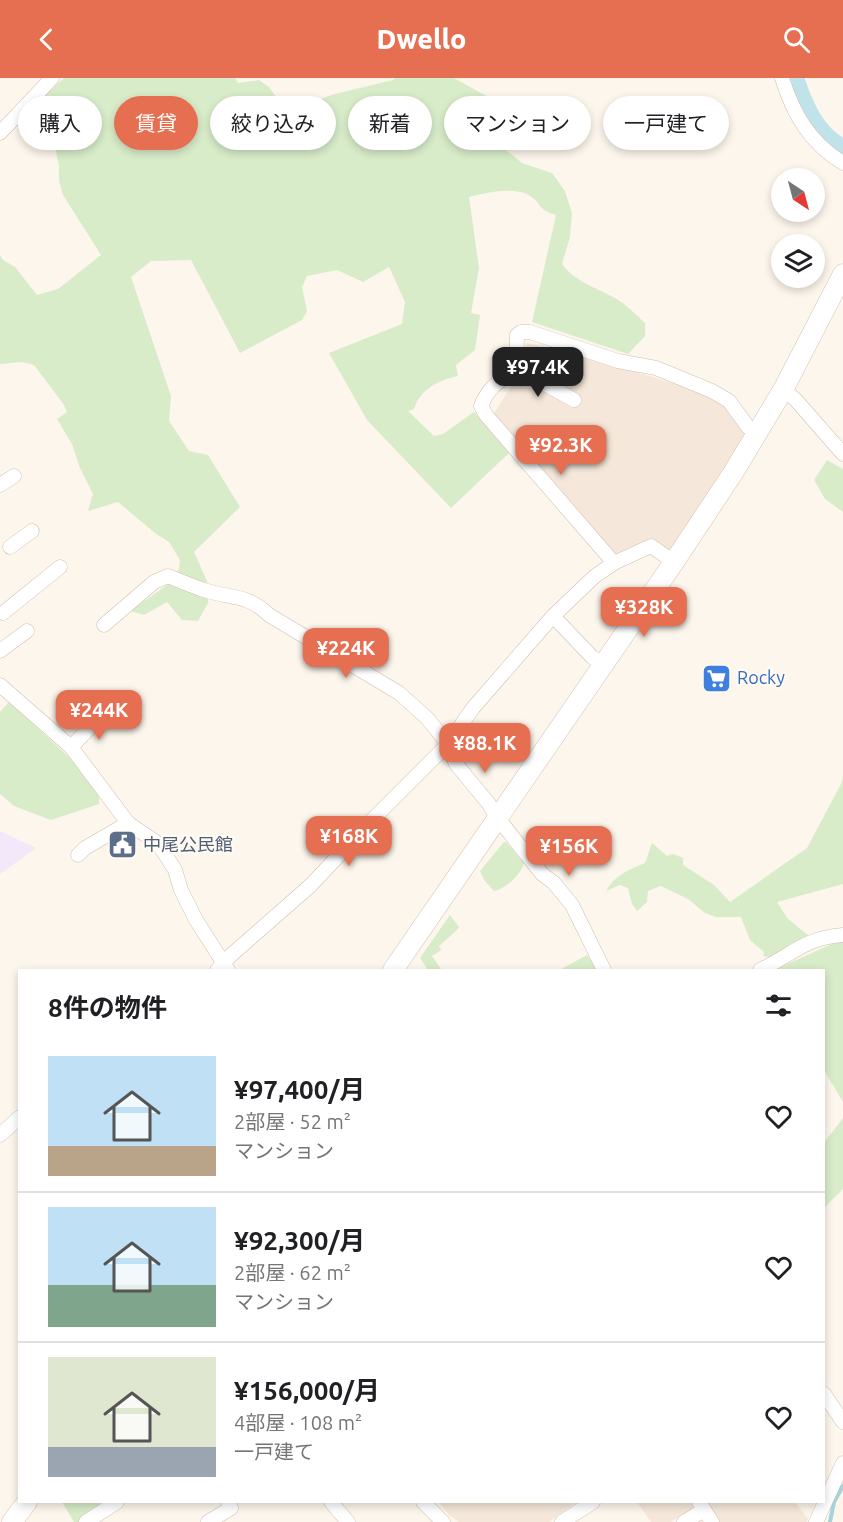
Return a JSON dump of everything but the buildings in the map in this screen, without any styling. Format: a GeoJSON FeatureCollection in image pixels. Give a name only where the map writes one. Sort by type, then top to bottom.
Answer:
{"type":"FeatureCollection","features":[{"type":"Feature","properties":{"kind":"street"},"geometry":{"type":"LineString","coordinates":[[2,126],[52,78]]}},
{"type":"Feature","properties":{"kind":"street"},"geometry":{"type":"LineString","coordinates":[[782,78],[804,129],[821,148],[843,163]]}},
{"type":"Feature","properties":{"kind":"street"},"geometry":{"type":"LineString","coordinates":[[394,969],[674,562],[757,434],[841,284]]}},
{"type":"Feature","properties":{"kind":"street"},"geometry":{"type":"LineString","coordinates":[[516,368],[518,334],[530,332],[618,361],[656,368],[712,390],[729,401],[748,427],[757,434]]}},
{"type":"Feature","properties":{"kind":"street"},"geometry":{"type":"LineString","coordinates":[[516,368],[574,400]]}},
{"type":"Feature","properties":{"kind":"street"},"geometry":{"type":"LineString","coordinates":[[516,368],[494,384],[486,393],[481,406],[486,415],[614,563]]}},
{"type":"Feature","properties":{"kind":"street"},"geometry":{"type":"LineString","coordinates":[[783,390],[795,399],[843,454]]}},
{"type":"Feature","properties":{"kind":"street"},"geometry":{"type":"LineString","coordinates":[[0,485],[14,476]]}},
{"type":"Feature","properties":{"kind":"street"},"geometry":{"type":"LineString","coordinates":[[10,547],[32,531]]}},
{"type":"Feature","properties":{"kind":"street"},"geometry":{"type":"LineString","coordinates":[[223,968],[229,957],[311,885],[448,744],[473,708],[553,616],[595,576],[614,563],[651,546],[674,562]]}},
{"type":"Feature","properties":{"kind":"street"},"geometry":{"type":"LineString","coordinates":[[3,613],[60,567]]}},
{"type":"Feature","properties":{"kind":"street"},"geometry":{"type":"LineString","coordinates":[[104,625],[154,582],[168,576],[206,591],[245,598],[258,605],[269,615],[399,693],[427,718],[448,744],[456,764],[497,817],[542,874],[554,883],[572,905],[604,969]]}},
{"type":"Feature","properties":{"kind":"street"},"geometry":{"type":"LineString","coordinates":[[553,616],[592,657],[603,664]]}},
{"type":"Feature","properties":{"kind":"street"},"geometry":{"type":"LineString","coordinates":[[0,651],[27,631]]}},
{"type":"Feature","properties":{"kind":"street"},"geometry":{"type":"LineString","coordinates":[[0,685],[71,747],[128,823],[164,850],[196,920],[223,968]]}},
{"type":"Feature","properties":{"kind":"street"},"geometry":{"type":"LineString","coordinates":[[71,747],[104,713]]}},
{"type":"Feature","properties":{"kind":"street"},"geometry":{"type":"LineString","coordinates":[[78,855],[85,848],[128,823]]}},
{"type":"Feature","properties":{"kind":"street"},"geometry":{"type":"LineString","coordinates":[[762,969],[804,944],[822,937],[843,935]]}},
{"type":"Feature","properties":{"kind":"street"},"geometry":{"type":"LineString","coordinates":[[0,1135],[18,1119]]}},
{"type":"Feature","properties":{"kind":"street"},"geometry":{"type":"LineString","coordinates":[[825,1395],[843,1422]]}},
{"type":"Feature","properties":{"kind":"street"},"geometry":{"type":"LineString","coordinates":[[821,1519],[843,1463]]}},
{"type":"Feature","properties":{"kind":"street"},"geometry":{"type":"LineString","coordinates":[[12,1522],[26,1503]]}},
{"type":"Feature","properties":{"kind":"street"},"geometry":{"type":"LineString","coordinates":[[86,1522],[115,1503]]}},
{"type":"Feature","properties":{"kind":"street"},"geometry":{"type":"LineString","coordinates":[[208,1522],[231,1508],[228,1503]]}},
{"type":"Feature","properties":{"kind":"street"},"geometry":{"type":"LineString","coordinates":[[332,1503],[348,1522]]}},
{"type":"Feature","properties":{"kind":"street"},"geometry":{"type":"LineString","coordinates":[[424,1503],[442,1522]]}},
{"type":"Feature","properties":{"kind":"street"},"geometry":{"type":"LineString","coordinates":[[562,1522],[591,1503]]}},
{"type":"Feature","properties":{"kind":"street"},"geometry":{"type":"LineString","coordinates":[[684,1522],[701,1506],[711,1522]]}},
{"type":"Feature","properties":{"kind":"shaded area"},"geometry":{"type":"Polygon","coordinates":[[[527,343],[626,369],[728,403],[746,435],[672,552],[652,541],[615,555],[493,415],[522,369],[527,343]]]}},
{"type":"Feature","properties":{"kind":"shaded area"},"geometry":{"type":"Polygon","coordinates":[[[0,831],[36,848],[0,874],[0,831]]]}},
{"type":"Feature","properties":{"kind":"shaded area"},"geometry":{"type":"Polygon","coordinates":[[[440,1503],[576,1503],[549,1522],[459,1522],[448,1514],[440,1503]]]}},
{"type":"Feature","properties":{"kind":"shaded area"},"geometry":{"type":"Polygon","coordinates":[[[638,1503],[693,1503],[695,1506],[671,1522],[651,1522],[638,1503]]]}},
{"type":"Feature","properties":{"kind":"shaded area"},"geometry":{"type":"Polygon","coordinates":[[[705,1503],[796,1503],[808,1519],[807,1522],[718,1522],[705,1503]]]}},
{"type":"Feature","properties":{"kind":"green space"},"geometry":{"type":"Polygon","coordinates":[[[64,78],[235,78],[238,83],[259,80],[269,87],[275,96],[210,96],[210,150],[336,150],[336,96],[328,96],[395,78],[454,78],[486,96],[444,96],[444,150],[506,150],[522,163],[552,173],[565,191],[572,213],[570,237],[562,264],[573,276],[627,306],[645,323],[645,336],[628,354],[532,322],[556,215],[545,211],[530,196],[516,191],[500,191],[469,197],[479,268],[471,313],[480,315],[475,350],[456,365],[458,376],[431,386],[421,396],[414,409],[408,411],[434,436],[443,434],[474,412],[509,453],[451,508],[367,420],[329,353],[402,324],[405,302],[389,267],[363,282],[337,270],[307,276],[302,287],[307,311],[302,320],[240,353],[191,260],[151,261],[131,277],[171,396],[169,421],[189,451],[208,455],[240,507],[194,552],[207,581],[208,603],[198,621],[182,620],[167,602],[144,615],[130,611],[170,583],[179,569],[180,560],[169,542],[118,502],[88,511],[93,494],[80,468],[72,444],[57,419],[67,412],[64,405],[34,365],[22,362],[0,364],[0,255],[3,260],[15,267],[37,295],[58,289],[101,255],[63,195],[56,150],[102,150],[102,96],[44,96],[64,78]]]}},
{"type":"Feature","properties":{"kind":"green space"},"geometry":{"type":"Polygon","coordinates":[[[827,460],[843,469],[843,512],[825,499],[814,480],[827,460]]]}},
{"type":"Feature","properties":{"kind":"green space"},"geometry":{"type":"Polygon","coordinates":[[[9,702],[70,758],[99,796],[99,804],[51,820],[14,806],[0,794],[0,712],[9,702]]]}},
{"type":"Feature","properties":{"kind":"green space"},"geometry":{"type":"Polygon","coordinates":[[[843,775],[843,884],[777,902],[788,919],[809,936],[772,958],[763,956],[764,952],[750,940],[741,917],[716,917],[705,913],[688,899],[661,886],[648,891],[647,902],[637,911],[632,904],[628,888],[620,885],[606,891],[618,877],[645,863],[652,843],[667,856],[673,854],[683,858],[683,865],[714,885],[730,902],[807,848],[842,782],[843,775]]]}},
{"type":"Feature","properties":{"kind":"green space"},"geometry":{"type":"Polygon","coordinates":[[[504,842],[524,863],[520,872],[512,880],[494,891],[484,880],[480,871],[504,842]]]}},
{"type":"Feature","properties":{"kind":"green space"},"geometry":{"type":"Polygon","coordinates":[[[450,915],[459,927],[439,946],[441,950],[432,956],[441,969],[427,969],[420,958],[450,915]]]}},
{"type":"Feature","properties":{"kind":"green space"},"geometry":{"type":"Polygon","coordinates":[[[843,939],[843,1102],[825,1072],[825,969],[776,969],[843,939]]]}},
{"type":"Feature","properties":{"kind":"green space"},"geometry":{"type":"Polygon","coordinates":[[[587,955],[597,969],[562,969],[587,955]]]}},
{"type":"Feature","properties":{"kind":"green space"},"geometry":{"type":"Polygon","coordinates":[[[843,1118],[843,1189],[825,1207],[825,1142],[843,1118]]]}},
{"type":"Feature","properties":{"kind":"green space"},"geometry":{"type":"Polygon","coordinates":[[[63,1503],[108,1503],[80,1522],[74,1522],[63,1503]]]}},
{"type":"Feature","properties":{"kind":"waterway"},"geometry":{"type":"LineString","coordinates":[[793,78],[805,110],[817,129],[843,150]]}},
{"type":"Feature","properties":{"kind":"waterway"},"geometry":{"type":"LineString","coordinates":[[830,1522],[834,1502],[843,1486]]}},
{"type":"Feature","properties":{"kind":"place","name":"Rocky"},"geometry":{"type":"Point","coordinates":[716,678]}},
{"type":"Feature","properties":{"kind":"place","name":"中尾公民館"},"geometry":{"type":"Point","coordinates":[122,845]}}]}
